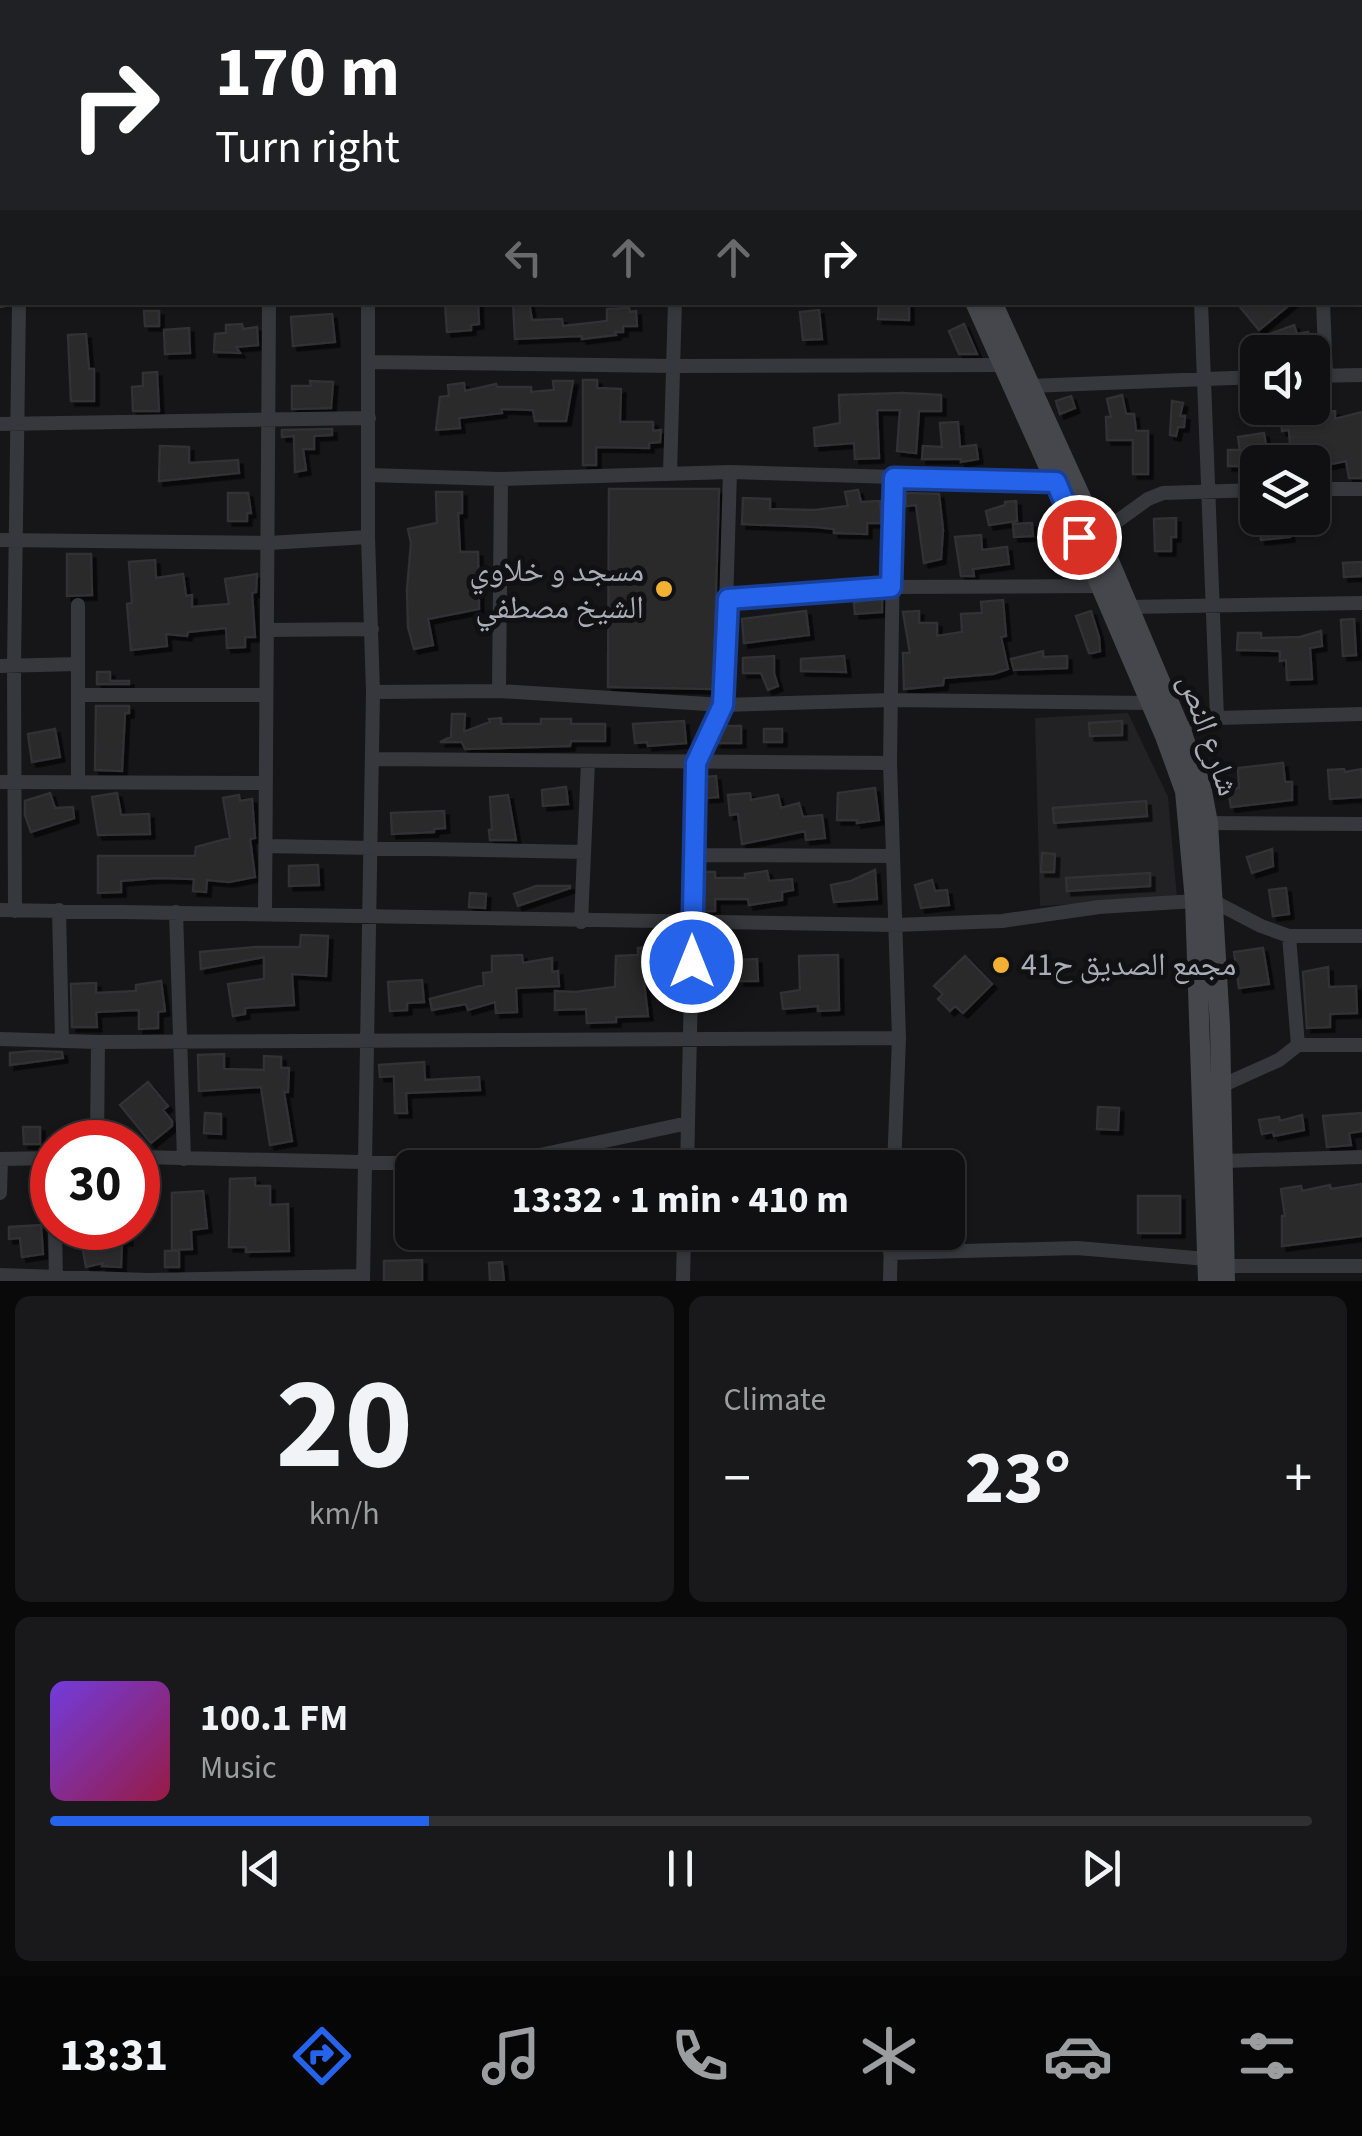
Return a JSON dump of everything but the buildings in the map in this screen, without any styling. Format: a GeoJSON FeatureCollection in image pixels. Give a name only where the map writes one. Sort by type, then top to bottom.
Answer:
{"type":"FeatureCollection","features":[{"type":"Feature","properties":{"kind":"main road","name":"شارع النص"},"geometry":{"type":"LineString","coordinates":[[976,305],[1056,482],[1185,791],[1204,902],[1221,1086],[1219,1269],[1208,1281]]}},
{"type":"Feature","properties":{"kind":"main road","name":"شارع النص"},"geometry":{"type":"LineString","coordinates":[[993,305],[1098,535],[1201,786],[1208,823],[1204,902],[1219,1269]]}},
{"type":"Feature","properties":{"kind":"street"},"geometry":{"type":"LineString","coordinates":[[19,305],[8,540],[8,910],[895,926],[1002,921],[1099,907],[1204,902],[1289,936],[1362,936]]}},
{"type":"Feature","properties":{"kind":"street"},"geometry":{"type":"LineString","coordinates":[[264,913],[269,305]]}},
{"type":"Feature","properties":{"kind":"street"},"geometry":{"type":"LineString","coordinates":[[0,1275],[56,1279],[363,1278],[373,692],[368,537],[368,305]]}},
{"type":"Feature","properties":{"kind":"street"},"geometry":{"type":"LineString","coordinates":[[670,473],[675,305]]}},
{"type":"Feature","properties":{"kind":"street"},"geometry":{"type":"LineString","coordinates":[[1201,305],[1217,718]]}},
{"type":"Feature","properties":{"kind":"street"},"geometry":{"type":"LineString","coordinates":[[1321,335],[1323,305]]}},
{"type":"Feature","properties":{"kind":"street"},"geometry":{"type":"LineString","coordinates":[[369,362],[1003,365]]}},
{"type":"Feature","properties":{"kind":"street"},"geometry":{"type":"LineString","coordinates":[[1330,376],[1362,375]]}},
{"type":"Feature","properties":{"kind":"street"},"geometry":{"type":"LineString","coordinates":[[1030,386],[1240,377]]}},
{"type":"Feature","properties":{"kind":"street"},"geometry":{"type":"LineString","coordinates":[[0,424],[370,418]]}},
{"type":"Feature","properties":{"kind":"street"},"geometry":{"type":"LineString","coordinates":[[369,475],[501,479],[730,472],[1056,482]]}},
{"type":"Feature","properties":{"kind":"street"},"geometry":{"type":"LineString","coordinates":[[687,1150],[696,763],[723,705],[730,472]]}},
{"type":"Feature","properties":{"kind":"street"},"geometry":{"type":"LineString","coordinates":[[894,478],[890,763],[900,1038],[895,1150]]}},
{"type":"Feature","properties":{"kind":"street"},"geometry":{"type":"LineString","coordinates":[[499,691],[501,479]]}},
{"type":"Feature","properties":{"kind":"street"},"geometry":{"type":"LineString","coordinates":[[1330,489],[1362,489]]}},
{"type":"Feature","properties":{"kind":"street"},"geometry":{"type":"LineString","coordinates":[[1098,535],[1163,493],[1240,490]]}},
{"type":"Feature","properties":{"kind":"street"},"geometry":{"type":"LineString","coordinates":[[8,540],[269,543],[368,537]]}},
{"type":"Feature","properties":{"kind":"street"},"geometry":{"type":"LineString","coordinates":[[728,599],[891,587],[1099,586]]}},
{"type":"Feature","properties":{"kind":"street"},"geometry":{"type":"LineString","coordinates":[[1128,608],[1362,602]]}},
{"type":"Feature","properties":{"kind":"street"},"geometry":{"type":"LineString","coordinates":[[78,605],[78,781]]}},
{"type":"Feature","properties":{"kind":"street"},"geometry":{"type":"LineString","coordinates":[[268,630],[372,629]]}},
{"type":"Feature","properties":{"kind":"street"},"geometry":{"type":"LineString","coordinates":[[7,666],[78,664]]}},
{"type":"Feature","properties":{"kind":"street"},"geometry":{"type":"LineString","coordinates":[[373,692],[499,691],[723,705],[891,700],[1151,704]]}},
{"type":"Feature","properties":{"kind":"street"},"geometry":{"type":"LineString","coordinates":[[78,695],[265,695]]}},
{"type":"Feature","properties":{"kind":"street"},"geometry":{"type":"LineString","coordinates":[[1181,732],[1217,718],[1362,714]]}},
{"type":"Feature","properties":{"kind":"street"},"geometry":{"type":"LineString","coordinates":[[372,759],[890,763]]}},
{"type":"Feature","properties":{"kind":"street"},"geometry":{"type":"LineString","coordinates":[[581,922],[588,762]]}},
{"type":"Feature","properties":{"kind":"street"},"geometry":{"type":"LineString","coordinates":[[7,782],[266,783]]}},
{"type":"Feature","properties":{"kind":"street"},"geometry":{"type":"LineString","coordinates":[[1208,823],[1362,824]]}},
{"type":"Feature","properties":{"kind":"street"},"geometry":{"type":"LineString","coordinates":[[266,846],[584,852]]}},
{"type":"Feature","properties":{"kind":"street"},"geometry":{"type":"LineString","coordinates":[[692,856],[892,856]]}},
{"type":"Feature","properties":{"kind":"street"},"geometry":{"type":"LineString","coordinates":[[59,910],[62,1040]]}},
{"type":"Feature","properties":{"kind":"street"},"geometry":{"type":"LineString","coordinates":[[176,912],[184,1158]]}},
{"type":"Feature","properties":{"kind":"street"},"geometry":{"type":"LineString","coordinates":[[1289,936],[1298,1044]]}},
{"type":"Feature","properties":{"kind":"street"},"geometry":{"type":"LineString","coordinates":[[0,1039],[98,1042],[900,1038]]}},
{"type":"Feature","properties":{"kind":"street"},"geometry":{"type":"LineString","coordinates":[[97,1120],[98,1042]]}},
{"type":"Feature","properties":{"kind":"street"},"geometry":{"type":"LineString","coordinates":[[1221,1086],[1279,1060],[1298,1044],[1362,1045]]}},
{"type":"Feature","properties":{"kind":"street"},"geometry":{"type":"LineString","coordinates":[[160,1158],[449,1164],[526,1158],[688,1123]]}},
{"type":"Feature","properties":{"kind":"street"},"geometry":{"type":"LineString","coordinates":[[1223,1161],[1362,1157]]}},
{"type":"Feature","properties":{"kind":"street"},"geometry":{"type":"LineString","coordinates":[[0,1193],[0,1159],[30,1158]]}},
{"type":"Feature","properties":{"kind":"street"},"geometry":{"type":"LineString","coordinates":[[890,1253],[1078,1248],[1219,1269],[1362,1266]]}},
{"type":"Feature","properties":{"kind":"street"},"geometry":{"type":"LineString","coordinates":[[55,1250],[56,1279]]}},
{"type":"Feature","properties":{"kind":"street"},"geometry":{"type":"LineString","coordinates":[[682,1281],[683,1250]]}},
{"type":"Feature","properties":{"kind":"street"},"geometry":{"type":"LineString","coordinates":[[890,1250],[890,1281]]}},
{"type":"Feature","properties":{"kind":"shaded area"},"geometry":{"type":"Polygon","coordinates":[[[1128,713],[1168,797],[1177,898],[1040,906],[1035,718],[1128,713]]]}},
{"type":"Feature","properties":{"kind":"place","name":"مسجد و خلاوي الشيخ مصطفي"},"geometry":{"type":"Point","coordinates":[664,589]}},
{"type":"Feature","properties":{"kind":"place","name":"مجمع الصديق ح41"},"geometry":{"type":"Point","coordinates":[1001,965]}},
{"type":"Feature","properties":{"kind":"route"},"geometry":{"type":"LineString","coordinates":[[692,962],[696,763],[723,705],[728,599],[891,587],[894,478],[1056,482],[1079,537]]}}]}
